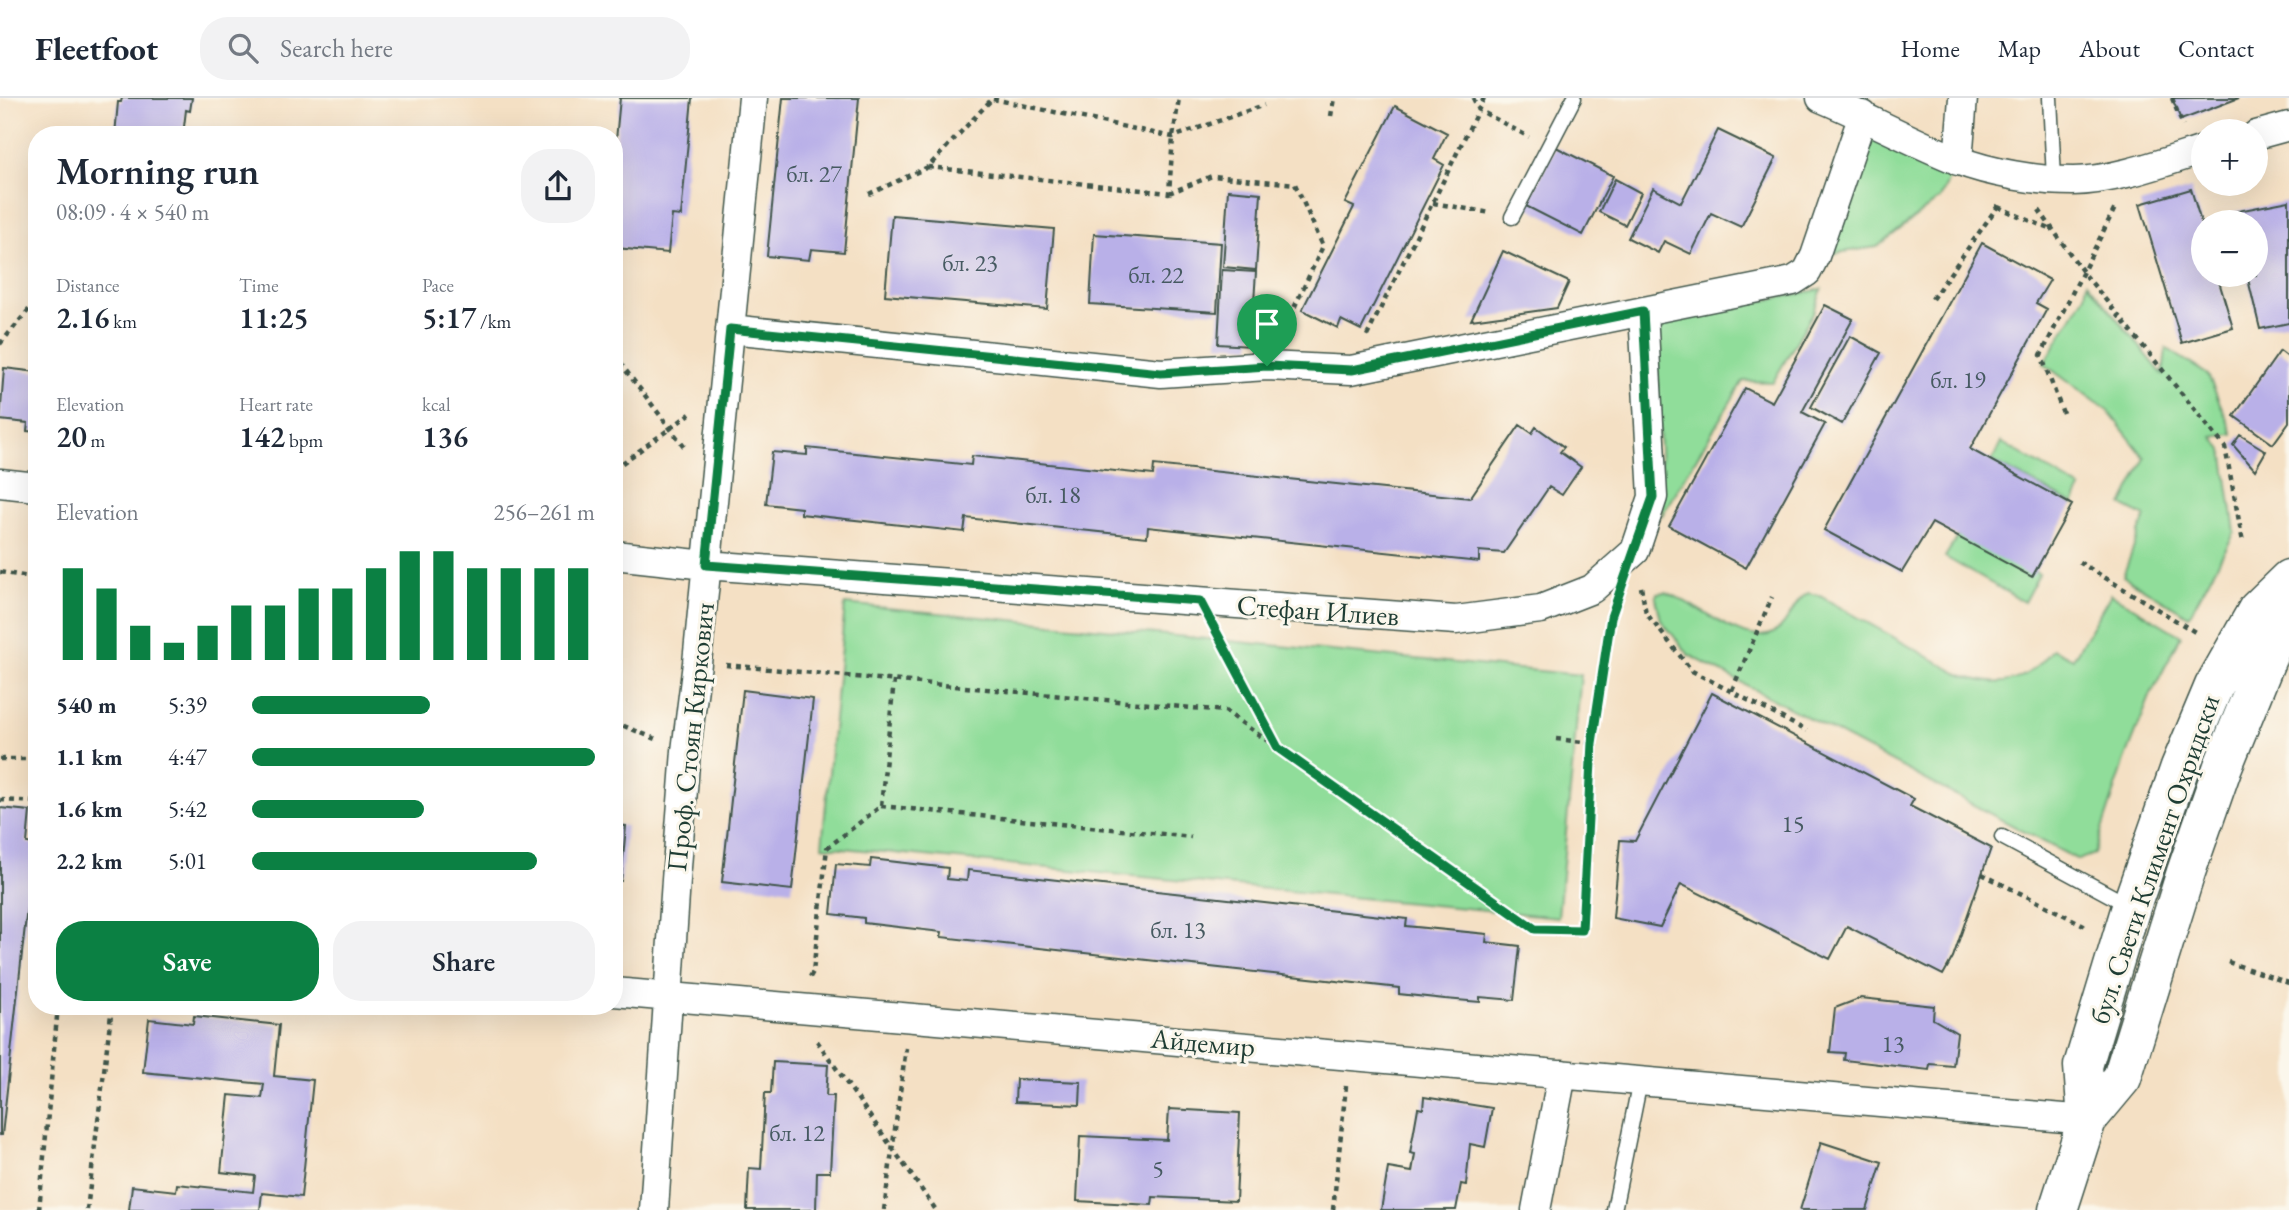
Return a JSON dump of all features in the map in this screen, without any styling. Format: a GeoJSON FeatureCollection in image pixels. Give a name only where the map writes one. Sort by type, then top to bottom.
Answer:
{"type":"FeatureCollection","features":[{"type":"Feature","properties":{"kind":"main road","name":"бул. Свети Климент Охридски"},"geometry":{"type":"LineString","coordinates":[[2087,1120],[2083,1066],[2131,907],[2180,767],[2214,686],[2257,610],[2289,579]]}},
{"type":"Feature","properties":{"kind":"main road","name":"бул. Свети Климент Охридски"},"geometry":{"type":"LineString","coordinates":[[2058,1210],[2087,1120],[2122,1078],[2186,872],[2223,766],[2280,626],[2289,592]]}},
{"type":"Feature","properties":{"kind":"street","name":"Проф. Стоян Киркович"},"geometry":{"type":"LineString","coordinates":[[654,1210],[686,751],[752,98]]}},
{"type":"Feature","properties":{"kind":"street"},"geometry":{"type":"LineString","coordinates":[[1821,98],[1863,115],[1958,161],[2014,175],[2074,181],[2133,172],[2191,154]]}},
{"type":"Feature","properties":{"kind":"street"},"geometry":{"type":"LineString","coordinates":[[1958,161],[1963,98]]}},
{"type":"Feature","properties":{"kind":"street"},"geometry":{"type":"LineString","coordinates":[[730,329],[1161,373],[1267,366],[1352,370],[1793,281],[1807,272],[1815,256],[1863,115]]}},
{"type":"Feature","properties":{"kind":"street"},"geometry":{"type":"LineString","coordinates":[[2268,132],[2289,126]]}},
{"type":"Feature","properties":{"kind":"street"},"geometry":{"type":"LineString","coordinates":[[1635,551],[1653,497],[1643,311]]}},
{"type":"Feature","properties":{"kind":"street"},"geometry":{"type":"LineString","coordinates":[[0,483],[28,486]]}},
{"type":"Feature","properties":{"kind":"street","name":"Стефан Илиев"},"geometry":{"type":"LineString","coordinates":[[623,556],[706,565],[1456,620],[1541,609],[1592,589],[1635,551]]}},
{"type":"Feature","properties":{"kind":"street","name":"Айдемир"},"geometry":{"type":"LineString","coordinates":[[623,993],[2087,1120]]}},
{"type":"Feature","properties":{"kind":"street"},"geometry":{"type":"LineString","coordinates":[[1536,1210],[1562,1074]]}},
{"type":"Feature","properties":{"kind":"lane"},"geometry":{"type":"LineString","coordinates":[[1512,217],[1574,98]]}},
{"type":"Feature","properties":{"kind":"lane"},"geometry":{"type":"LineString","coordinates":[[2050,98],[2054,179]]}},
{"type":"Feature","properties":{"kind":"lane"},"geometry":{"type":"LineString","coordinates":[[2002,837],[2131,907]]}},
{"type":"Feature","properties":{"kind":"lane"},"geometry":{"type":"LineString","coordinates":[[1614,1210],[1640,1081]]}},
{"type":"Feature","properties":{"kind":"path"},"geometry":{"type":"LineString","coordinates":[[1169,193],[1179,98]]}},
{"type":"Feature","properties":{"kind":"path"},"geometry":{"type":"LineString","coordinates":[[1331,116],[1334,98]]}},
{"type":"Feature","properties":{"kind":"path"},"geometry":{"type":"LineString","coordinates":[[1473,98],[1479,110],[1549,147]]}},
{"type":"Feature","properties":{"kind":"path"},"geometry":{"type":"LineString","coordinates":[[1364,341],[1484,98]]}},
{"type":"Feature","properties":{"kind":"path"},"geometry":{"type":"LineString","coordinates":[[869,194],[928,167],[993,99],[1173,137],[1264,105]]}},
{"type":"Feature","properties":{"kind":"path"},"geometry":{"type":"LineString","coordinates":[[928,167],[1169,193],[1212,176],[1295,184],[1323,246],[1267,366]]}},
{"type":"Feature","properties":{"kind":"path"},"geometry":{"type":"LineString","coordinates":[[2063,413],[2040,355],[2133,172]]}},
{"type":"Feature","properties":{"kind":"path"},"geometry":{"type":"LineString","coordinates":[[2014,175],[2083,272],[2225,447],[2243,542]]}},
{"type":"Feature","properties":{"kind":"path"},"geometry":{"type":"LineString","coordinates":[[1433,203],[1512,217]]}},
{"type":"Feature","properties":{"kind":"path"},"geometry":{"type":"LineString","coordinates":[[1932,299],[1998,207],[2054,230]]}},
{"type":"Feature","properties":{"kind":"path"},"geometry":{"type":"LineString","coordinates":[[0,344],[28,311]]}},
{"type":"Feature","properties":{"kind":"path"},"geometry":{"type":"LineString","coordinates":[[623,367],[714,485]]}},
{"type":"Feature","properties":{"kind":"path"},"geometry":{"type":"LineString","coordinates":[[623,462],[723,393]]}},
{"type":"Feature","properties":{"kind":"path"},"geometry":{"type":"LineString","coordinates":[[1635,551],[1646,613],[1692,671],[1807,731]]}},
{"type":"Feature","properties":{"kind":"path"},"geometry":{"type":"LineString","coordinates":[[2079,562],[2195,632]]}},
{"type":"Feature","properties":{"kind":"path"},"geometry":{"type":"LineString","coordinates":[[0,572],[28,577]]}},
{"type":"Feature","properties":{"kind":"path"},"geometry":{"type":"LineString","coordinates":[[1732,690],[1772,597]]}},
{"type":"Feature","properties":{"kind":"path"},"geometry":{"type":"LineString","coordinates":[[1200,601],[1278,748]]}},
{"type":"Feature","properties":{"kind":"path"},"geometry":{"type":"LineString","coordinates":[[697,663],[1225,711],[1535,929],[1582,930],[1592,743],[1611,617],[1616,604]]}},
{"type":"Feature","properties":{"kind":"path"},"geometry":{"type":"LineString","coordinates":[[881,806],[894,681]]}},
{"type":"Feature","properties":{"kind":"path"},"geometry":{"type":"LineString","coordinates":[[623,726],[686,751]]}},
{"type":"Feature","properties":{"kind":"path"},"geometry":{"type":"LineString","coordinates":[[1556,739],[1592,743]]}},
{"type":"Feature","properties":{"kind":"path"},"geometry":{"type":"LineString","coordinates":[[0,759],[28,759]]}},
{"type":"Feature","properties":{"kind":"path"},"geometry":{"type":"LineString","coordinates":[[0,800],[28,802]]}},
{"type":"Feature","properties":{"kind":"path"},"geometry":{"type":"LineString","coordinates":[[936,1210],[793,1007],[813,971],[827,848],[881,806],[1191,837]]}},
{"type":"Feature","properties":{"kind":"path"},"geometry":{"type":"LineString","coordinates":[[1982,874],[2094,930]]}},
{"type":"Feature","properties":{"kind":"path"},"geometry":{"type":"LineString","coordinates":[[2228,962],[2289,983]]}},
{"type":"Feature","properties":{"kind":"path"},"geometry":{"type":"LineString","coordinates":[[39,1210],[57,1015]]}},
{"type":"Feature","properties":{"kind":"path"},"geometry":{"type":"LineString","coordinates":[[87,1210],[111,1015]]}},
{"type":"Feature","properties":{"kind":"path"},"geometry":{"type":"LineString","coordinates":[[884,1210],[911,1017]]}},
{"type":"Feature","properties":{"kind":"path"},"geometry":{"type":"LineString","coordinates":[[1332,1209],[1349,1055]]}},
{"type":"Feature","properties":{"kind":"green space"},"geometry":{"type":"Polygon","coordinates":[[[1862,118],[1958,161],[1940,198],[1877,247],[1815,256],[1862,118]]]}},
{"type":"Feature","properties":{"kind":"green space"},"geometry":{"type":"Polygon","coordinates":[[[2087,282],[2163,375],[2166,348],[2208,375],[2233,434],[2213,437],[2223,450],[2235,532],[2189,616],[2123,576],[2145,517],[2122,505],[2145,458],[2107,410],[2044,364],[2085,295],[2087,282]]]}},
{"type":"Feature","properties":{"kind":"green space"},"geometry":{"type":"Polygon","coordinates":[[[1822,289],[1814,311],[1773,382],[1743,381],[1662,515],[1656,322],[1822,289]]]}},
{"type":"Feature","properties":{"kind":"green space"},"geometry":{"type":"Polygon","coordinates":[[[2001,442],[2081,489],[2073,504],[1992,461],[2001,442]]]}},
{"type":"Feature","properties":{"kind":"green space"},"geometry":{"type":"Polygon","coordinates":[[[1961,531],[2039,574],[2024,602],[1945,557],[1961,531]]]}},
{"type":"Feature","properties":{"kind":"green space"},"geometry":{"type":"Polygon","coordinates":[[[1665,592],[1734,629],[1761,636],[1779,629],[1798,602],[1808,593],[1818,595],[1961,675],[1988,682],[2001,682],[2023,676],[2033,670],[2053,649],[2073,659],[2111,594],[2181,636],[2151,694],[2124,763],[2094,854],[2078,860],[1689,655],[1661,620],[1656,598],[1658,593],[1665,592]]]}},
{"type":"Feature","properties":{"kind":"green space"},"geometry":{"type":"Polygon","coordinates":[[[845,604],[1581,675],[1558,917],[822,846],[845,604]]]}},
{"type":"Feature","properties":{"kind":"building"},"geometry":{"type":"Polygon","coordinates":[[[122,98],[192,98],[190,111],[186,110],[184,126],[116,126],[118,102],[121,102],[122,98]]]}},
{"type":"Feature","properties":{"kind":"building"},"geometry":{"type":"Polygon","coordinates":[[[620,98],[692,98],[681,216],[672,215],[668,253],[623,249],[623,126],[617,126],[620,98]]]}},
{"type":"Feature","properties":{"kind":"building"},"geometry":{"type":"Polygon","coordinates":[[[783,98],[859,98],[844,252],[811,249],[809,260],[767,256],[783,98]]]}},
{"type":"Feature","properties":{"kind":"building"},"geometry":{"type":"Polygon","coordinates":[[[2172,98],[2239,98],[2181,120],[2172,98]]]}},
{"type":"Feature","properties":{"kind":"building"},"geometry":{"type":"Polygon","coordinates":[[[1395,106],[1447,133],[1434,159],[1444,165],[1361,330],[1341,320],[1338,328],[1302,310],[1354,207],[1345,203],[1395,106]]]}},
{"type":"Feature","properties":{"kind":"building"},"geometry":{"type":"Polygon","coordinates":[[[1718,130],[1776,158],[1741,227],[1711,213],[1691,254],[1664,241],[1658,253],[1628,238],[1653,188],[1681,203],[1718,130]]]}},
{"type":"Feature","properties":{"kind":"building"},"geometry":{"type":"Polygon","coordinates":[[[1556,147],[1613,176],[1583,235],[1526,206],[1556,147]]]}},
{"type":"Feature","properties":{"kind":"building"},"geometry":{"type":"Polygon","coordinates":[[[1615,179],[1641,193],[1625,225],[1599,212],[1615,179]]]}},
{"type":"Feature","properties":{"kind":"building"},"geometry":{"type":"Polygon","coordinates":[[[2191,189],[2197,210],[2191,210],[2191,287],[2221,287],[2233,328],[2182,343],[2140,204],[2191,189]]]}},
{"type":"Feature","properties":{"kind":"building"},"geometry":{"type":"Polygon","coordinates":[[[1228,190],[1261,193],[1256,270],[1223,267],[1228,190]]]}},
{"type":"Feature","properties":{"kind":"building"},"geometry":{"type":"Polygon","coordinates":[[[2289,201],[2289,323],[2260,329],[2250,287],[2268,287],[2268,210],[2243,210],[2289,201]]]}},
{"type":"Feature","properties":{"kind":"building"},"geometry":{"type":"Polygon","coordinates":[[[892,215],[1054,229],[1047,309],[885,295],[892,215]]]}},
{"type":"Feature","properties":{"kind":"building"},"geometry":{"type":"Polygon","coordinates":[[[1094,234],[1221,243],[1217,312],[1090,304],[1094,234]]]}},
{"type":"Feature","properties":{"kind":"building"},"geometry":{"type":"Polygon","coordinates":[[[1982,243],[2050,280],[2036,303],[2047,309],[1970,449],[2072,505],[2032,577],[1932,523],[1902,572],[1824,530],[1982,243]]]}},
{"type":"Feature","properties":{"kind":"building"},"geometry":{"type":"Polygon","coordinates":[[[1503,251],[1569,282],[1557,308],[1471,320],[1503,251]]]}},
{"type":"Feature","properties":{"kind":"building"},"geometry":{"type":"Polygon","coordinates":[[[1222,270],[1256,272],[1251,346],[1218,344],[1222,270]]]}},
{"type":"Feature","properties":{"kind":"building"},"geometry":{"type":"Polygon","coordinates":[[[1825,305],[1853,319],[1802,412],[1825,424],[1746,568],[1669,526],[1745,388],[1772,402],[1825,305]]]}},
{"type":"Feature","properties":{"kind":"building"},"geometry":{"type":"Polygon","coordinates":[[[1850,336],[1881,353],[1842,424],[1811,407],[1850,336]]]}},
{"type":"Feature","properties":{"kind":"building"},"geometry":{"type":"Polygon","coordinates":[[[2280,351],[2289,358],[2289,422],[2273,444],[2234,416],[2280,351]]]}},
{"type":"Feature","properties":{"kind":"building"},"geometry":{"type":"Polygon","coordinates":[[[4,368],[28,371],[28,423],[0,420],[4,368]]]}},
{"type":"Feature","properties":{"kind":"building"},"geometry":{"type":"Polygon","coordinates":[[[1520,425],[1532,433],[1536,427],[1564,447],[1560,452],[1581,467],[1562,495],[1549,487],[1504,553],[1479,551],[1479,562],[1148,527],[1147,537],[966,518],[964,532],[801,514],[801,508],[766,504],[772,452],[807,455],[807,448],[971,465],[972,456],[1153,475],[1154,465],[1470,498],[1520,425]]]}},
{"type":"Feature","properties":{"kind":"building"},"geometry":{"type":"Polygon","coordinates":[[[2240,435],[2266,451],[2255,470],[2233,445],[2240,435]]]}},
{"type":"Feature","properties":{"kind":"building"},"geometry":{"type":"Polygon","coordinates":[[[743,690],[813,699],[792,890],[722,882],[743,690]]]}},
{"type":"Feature","properties":{"kind":"building"},"geometry":{"type":"Polygon","coordinates":[[[1712,693],[1914,799],[1910,806],[1991,848],[1953,957],[1943,975],[1847,926],[1830,959],[1681,884],[1660,927],[1613,918],[1620,840],[1635,841],[1712,693]]]}},
{"type":"Feature","properties":{"kind":"building"},"geometry":{"type":"Polygon","coordinates":[[[0,808],[28,811],[28,899],[0,1135],[0,808]]]}},
{"type":"Feature","properties":{"kind":"building"},"geometry":{"type":"Polygon","coordinates":[[[623,826],[626,826],[623,859],[623,826]]]}},
{"type":"Feature","properties":{"kind":"building"},"geometry":{"type":"Polygon","coordinates":[[[871,859],[948,868],[947,879],[967,881],[968,870],[1407,919],[1406,926],[1487,934],[1486,942],[1520,946],[1514,1000],[1480,997],[1480,1002],[1399,994],[1399,988],[941,937],[942,932],[864,923],[864,918],[831,914],[836,864],[870,867],[871,859]]]}},
{"type":"Feature","properties":{"kind":"building"},"geometry":{"type":"Polygon","coordinates":[[[1861,998],[1934,1006],[1933,1019],[1957,1033],[1953,1066],[1930,1064],[1929,1070],[1844,1060],[1845,1053],[1830,1052],[1835,1008],[1861,998]]]}},
{"type":"Feature","properties":{"kind":"building"},"geometry":{"type":"Polygon","coordinates":[[[194,1016],[279,1025],[274,1076],[313,1080],[301,1197],[262,1193],[260,1210],[129,1210],[132,1186],[176,1191],[177,1184],[253,1192],[255,1176],[221,1172],[229,1095],[262,1098],[264,1084],[143,1072],[149,1019],[193,1024],[194,1016]]]}},
{"type":"Feature","properties":{"kind":"building"},"geometry":{"type":"Polygon","coordinates":[[[773,1062],[828,1065],[826,1096],[834,1096],[830,1172],[817,1172],[816,1210],[747,1210],[749,1168],[761,1169],[765,1093],[771,1093],[773,1062]]]}},
{"type":"Feature","properties":{"kind":"building"},"geometry":{"type":"Polygon","coordinates":[[[1016,1079],[1081,1082],[1080,1105],[1015,1102],[1016,1079]]]}},
{"type":"Feature","properties":{"kind":"building"},"geometry":{"type":"Polygon","coordinates":[[[1424,1097],[1492,1108],[1485,1147],[1470,1144],[1466,1185],[1461,1184],[1456,1210],[1381,1210],[1388,1168],[1412,1172],[1415,1154],[1410,1153],[1418,1108],[1423,1109],[1424,1097]]]}},
{"type":"Feature","properties":{"kind":"building"},"geometry":{"type":"Polygon","coordinates":[[[1169,1109],[1240,1113],[1236,1201],[1153,1197],[1152,1205],[1077,1201],[1080,1136],[1167,1140],[1169,1109]]]}},
{"type":"Feature","properties":{"kind":"building"},"geometry":{"type":"Polygon","coordinates":[[[1821,1142],[1882,1162],[1867,1210],[1800,1210],[1821,1142]]]}},
{"type":"Feature","properties":{"kind":"route"},"geometry":{"type":"LineString","coordinates":[[1643,311],[1653,497],[1611,617],[1592,743],[1582,930],[1535,929],[1278,748],[1200,601],[706,565],[730,329],[1161,373],[1267,366],[1352,370],[1643,311]]}}]}
